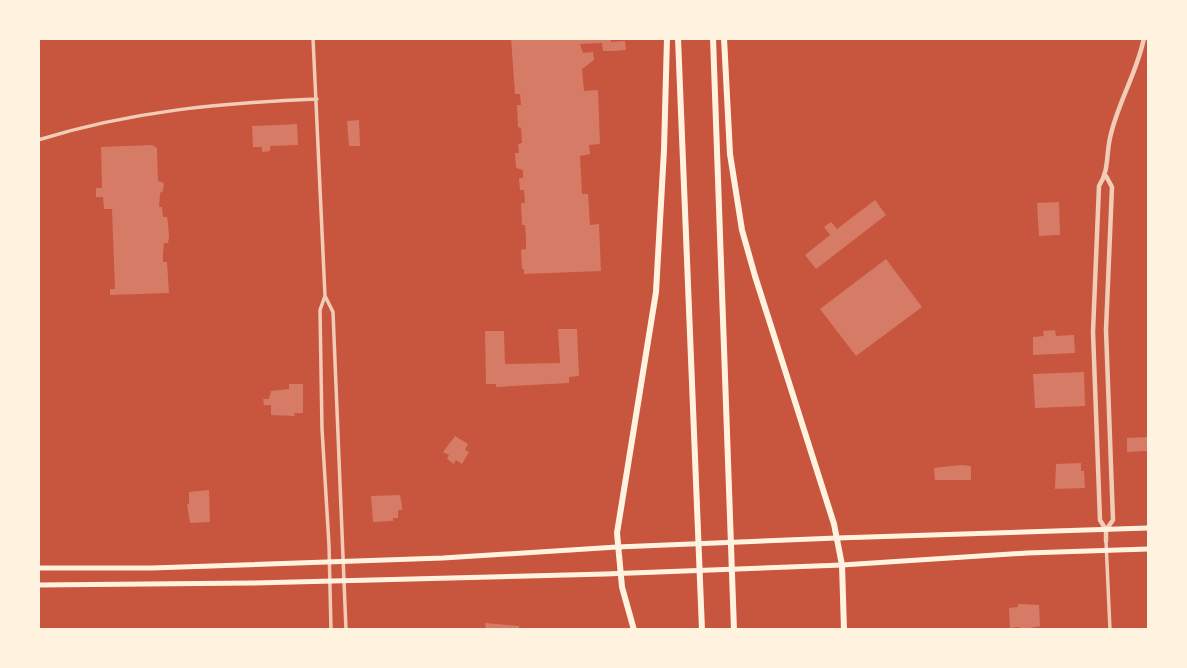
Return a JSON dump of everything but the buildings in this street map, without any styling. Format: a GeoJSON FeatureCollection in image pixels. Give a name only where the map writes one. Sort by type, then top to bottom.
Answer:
{"type":"FeatureCollection","features":[{"type":"Feature","properties":{"kind":"highway"},"geometry":{"type":"LineString","coordinates":[[634,629],[617,547],[656,292],[667,38]]}},
{"type":"Feature","properties":{"kind":"highway"},"geometry":{"type":"LineString","coordinates":[[678,38],[702,629]]}},
{"type":"Feature","properties":{"kind":"highway"},"geometry":{"type":"LineString","coordinates":[[713,38],[734,629]]}},
{"type":"Feature","properties":{"kind":"highway"},"geometry":{"type":"LineString","coordinates":[[724,38],[730,154],[742,230],[837,538],[842,565],[844,629]]}},
{"type":"Feature","properties":{"kind":"main road"},"geometry":{"type":"LineString","coordinates":[[38,568],[152,568],[443,558],[617,547],[1149,528]]}},
{"type":"Feature","properties":{"kind":"main road"},"geometry":{"type":"LineString","coordinates":[[38,584],[253,583],[621,574],[1149,549]]}},
{"type":"Feature","properties":{"kind":"street"},"geometry":{"type":"LineString","coordinates":[[313,38],[326,296],[333,312],[346,629]]}},
{"type":"Feature","properties":{"kind":"street"},"geometry":{"type":"LineString","coordinates":[[1110,629],[1106,530],[1100,520],[1093,332],[1099,186],[1106,176],[1110,137],[1144,38]]}},
{"type":"Feature","properties":{"kind":"street"},"geometry":{"type":"LineString","coordinates":[[38,140],[156,111],[317,99]]}},
{"type":"Feature","properties":{"kind":"street"},"geometry":{"type":"LineString","coordinates":[[1106,176],[1112,187],[1106,330],[1113,520],[1106,530]]}},
{"type":"Feature","properties":{"kind":"street"},"geometry":{"type":"LineString","coordinates":[[326,296],[320,310],[322,429],[331,629]]}}]}
